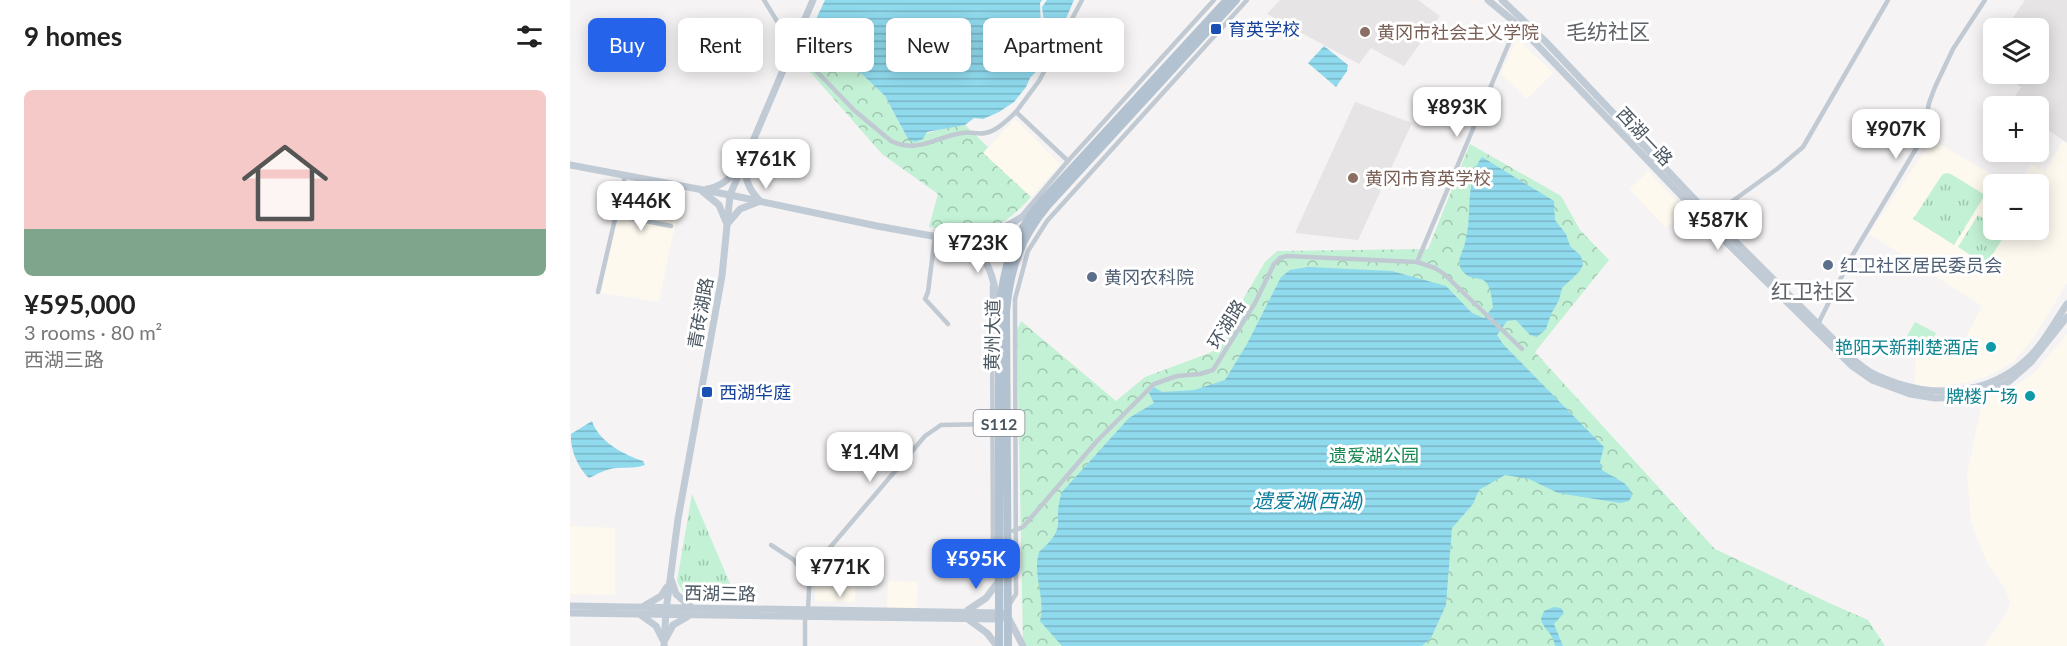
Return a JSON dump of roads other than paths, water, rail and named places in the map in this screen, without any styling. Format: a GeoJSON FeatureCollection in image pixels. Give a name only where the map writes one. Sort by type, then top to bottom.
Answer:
{"type":"FeatureCollection","features":[{"type":"Feature","properties":{"kind":"main road","name":"青砖湖路"},"geometry":{"type":"LineString","coordinates":[[805,18],[813,0]]}},
{"type":"Feature","properties":{"kind":"main road","name":"黄州大道"},"geometry":{"type":"LineString","coordinates":[[998,646],[1003,614],[1000,306],[1002,284],[1024,226],[1036,208],[1227,0]]}},
{"type":"Feature","properties":{"kind":"main road","name":"黄州大道"},"geometry":{"type":"LineString","coordinates":[[1008,646],[998,582],[1002,534],[1006,312],[1014,251],[1048,205],[1236,0]]}},
{"type":"Feature","properties":{"kind":"main road","name":"西湖一路"},"geometry":{"type":"LineString","coordinates":[[1488,0],[1517,24],[1670,185],[1855,361],[1875,375],[1912,388],[1937,392],[1965,391],[1993,385]]}},
{"type":"Feature","properties":{"kind":"main road","name":"西湖一路"},"geometry":{"type":"LineString","coordinates":[[1502,0],[1545,42],[1817,327]]}},
{"type":"Feature","properties":{"kind":"main road","name":"青砖湖路"},"geometry":{"type":"LineString","coordinates":[[664,644],[678,519],[722,276],[730,195],[782,72]]}},
{"type":"Feature","properties":{"kind":"main road"},"geometry":{"type":"LineString","coordinates":[[700,190],[714,188],[724,183],[745,161]]}},
{"type":"Feature","properties":{"kind":"main road"},"geometry":{"type":"LineString","coordinates":[[745,161],[748,187],[760,201]]}},
{"type":"Feature","properties":{"kind":"main road"},"geometry":{"type":"LineString","coordinates":[[570,165],[1014,251]]}},
{"type":"Feature","properties":{"kind":"main road"},"geometry":{"type":"LineString","coordinates":[[700,190],[719,205],[727,225],[740,209],[760,201]]}},
{"type":"Feature","properties":{"kind":"main road"},"geometry":{"type":"LineString","coordinates":[[958,241],[987,236],[1036,208]]}},
{"type":"Feature","properties":{"kind":"main road"},"geometry":{"type":"LineString","coordinates":[[958,241],[983,256],[988,264],[1000,306]]}},
{"type":"Feature","properties":{"kind":"main road"},"geometry":{"type":"LineString","coordinates":[[1993,385],[2027,359],[2042,343],[2067,304]]}},
{"type":"Feature","properties":{"kind":"main road"},"geometry":{"type":"LineString","coordinates":[[1993,385],[2008,381],[2031,362],[2067,317]]}},
{"type":"Feature","properties":{"kind":"main road"},"geometry":{"type":"LineString","coordinates":[[664,644],[656,626],[640,611],[661,596],[670,576]]}},
{"type":"Feature","properties":{"kind":"main road"},"geometry":{"type":"LineString","coordinates":[[664,644],[673,625],[692,612],[676,594],[670,576]]}},
{"type":"Feature","properties":{"kind":"main road"},"geometry":{"type":"LineString","coordinates":[[998,582],[986,598],[966,615],[998,646]]}},
{"type":"Feature","properties":{"kind":"main road","name":"西湖三路"},"geometry":{"type":"LineString","coordinates":[[570,606],[640,611]]}},
{"type":"Feature","properties":{"kind":"main road","name":"西湖三路"},"geometry":{"type":"LineString","coordinates":[[692,612],[808,609],[966,615]]}},
{"type":"Feature","properties":{"kind":"main road","name":"西湖三路"},"geometry":{"type":"LineString","coordinates":[[570,613],[666,611],[805,618],[1003,614]]}},
{"type":"Feature","properties":{"kind":"main road"},"geometry":{"type":"LineString","coordinates":[[1003,614],[1023,646]]}},
{"type":"Feature","properties":{"kind":"street"},"geometry":{"type":"LineString","coordinates":[[764,0],[775,18]]}},
{"type":"Feature","properties":{"kind":"street"},"geometry":{"type":"LineString","coordinates":[[817,72],[855,111],[891,141],[903,147],[916,147],[966,132],[986,133],[995,129],[1016,112],[1039,81],[1082,0]]}},
{"type":"Feature","properties":{"kind":"street"},"geometry":{"type":"LineString","coordinates":[[1019,219],[1068,161],[1214,0]]}},
{"type":"Feature","properties":{"kind":"street"},"geometry":{"type":"LineString","coordinates":[[1003,614],[1016,594],[1015,299],[1030,247],[1047,221],[1247,0]]}},
{"type":"Feature","properties":{"kind":"street"},"geometry":{"type":"LineString","coordinates":[[1714,220],[1727,205],[1803,147],[1888,0]]}},
{"type":"Feature","properties":{"kind":"street"},"geometry":{"type":"LineString","coordinates":[[1817,327],[1852,256],[1923,136],[1929,103],[1935,87],[1953,50],[1985,0]]}},
{"type":"Feature","properties":{"kind":"street"},"geometry":{"type":"LineString","coordinates":[[1418,262],[1517,24]]}},
{"type":"Feature","properties":{"kind":"street"},"geometry":{"type":"LineString","coordinates":[[1016,112],[1068,161]]}},
{"type":"Feature","properties":{"kind":"street"},"geometry":{"type":"LineString","coordinates":[[598,292],[625,176]]}},
{"type":"Feature","properties":{"kind":"street"},"geometry":{"type":"LineString","coordinates":[[615,215],[671,226]]}},
{"type":"Feature","properties":{"kind":"street"},"geometry":{"type":"LineString","coordinates":[[935,236],[928,292],[925,298],[948,324]]}},
{"type":"Feature","properties":{"kind":"street","name":"环湖路"},"geometry":{"type":"LineString","coordinates":[[1015,531],[1023,527],[1097,441],[1154,384],[1177,376],[1200,374],[1213,370],[1255,303],[1274,264],[1280,258],[1287,256],[1418,262],[1435,268],[1522,349]]}},
{"type":"Feature","properties":{"kind":"street"},"geometry":{"type":"LineString","coordinates":[[992,277],[993,571],[998,582]]}},
{"type":"Feature","properties":{"kind":"street"},"geometry":{"type":"LineString","coordinates":[[808,609],[810,571],[925,436],[941,425],[992,424]]}},
{"type":"Feature","properties":{"kind":"street"},"geometry":{"type":"LineString","coordinates":[[1002,534],[1015,531]]}},
{"type":"Feature","properties":{"kind":"street"},"geometry":{"type":"LineString","coordinates":[[771,545],[794,560],[809,578]]}},
{"type":"Feature","properties":{"kind":"street"},"geometry":{"type":"LineString","coordinates":[[805,618],[805,646]]}},
{"type":"Feature","properties":{"kind":"water"},"geometry":{"type":"Polygon","coordinates":[[[825,0],[1042,0],[1041,18],[983,18],[983,72],[1036,72],[1014,102],[983,119],[974,118],[965,125],[927,132],[923,139],[915,142],[908,139],[885,96],[860,72],[874,72],[874,18],[817,17],[825,0]]]}},
{"type":"Feature","properties":{"kind":"water"},"geometry":{"type":"Polygon","coordinates":[[[1047,0],[1074,0],[1066,18],[1043,18],[1042,7],[1047,0]]]}},
{"type":"Feature","properties":{"kind":"water"},"geometry":{"type":"Polygon","coordinates":[[[1324,46],[1348,65],[1347,71],[1336,87],[1308,63],[1324,46]]]}},
{"type":"Feature","properties":{"kind":"water","name":"遗爱湖(西湖)"},"geometry":{"type":"Polygon","coordinates":[[[1482,157],[1554,201],[1555,220],[1566,234],[1570,246],[1581,256],[1583,265],[1562,288],[1546,329],[1537,337],[1530,335],[1516,320],[1507,321],[1497,335],[1503,344],[1604,447],[1600,462],[1602,470],[1629,488],[1632,496],[1629,501],[1620,503],[1558,493],[1529,479],[1505,475],[1479,490],[1473,504],[1452,528],[1446,605],[1431,638],[1422,646],[1062,646],[1040,621],[1041,604],[1037,561],[1039,552],[1054,536],[1057,529],[1062,492],[1129,418],[1154,403],[1149,393],[1154,387],[1162,392],[1194,390],[1225,380],[1247,344],[1281,277],[1290,270],[1308,267],[1392,271],[1446,286],[1472,313],[1484,318],[1493,307],[1488,285],[1485,281],[1466,275],[1459,262],[1467,232],[1473,176],[1482,157]]]}},
{"type":"Feature","properties":{"kind":"water"},"geometry":{"type":"Polygon","coordinates":[[[592,421],[606,441],[620,451],[643,461],[645,465],[612,469],[589,478],[581,469],[576,458],[571,434],[592,421]]]}},
{"type":"Feature","properties":{"kind":"water"},"geometry":{"type":"Polygon","coordinates":[[[1554,607],[1561,608],[1564,613],[1554,624],[1563,646],[1555,646],[1541,619],[1544,611],[1554,607]]]}},
{"type":"Feature","properties":{"kind":"place","name":"育英学校"},"geometry":{"type":"Point","coordinates":[1216,29]}},
{"type":"Feature","properties":{"kind":"place","name":"黄冈市社会主义学院"},"geometry":{"type":"Point","coordinates":[1365,32]}},
{"type":"Feature","properties":{"kind":"place","name":"黄冈市育英学校"},"geometry":{"type":"Point","coordinates":[1353,178]}},
{"type":"Feature","properties":{"kind":"place","name":"红卫社区居民委员会"},"geometry":{"type":"Point","coordinates":[1828,265]}},
{"type":"Feature","properties":{"kind":"place","name":"黄冈农科院"},"geometry":{"type":"Point","coordinates":[1092,277]}},
{"type":"Feature","properties":{"kind":"place","name":"艳阳天新荆楚酒店"},"geometry":{"type":"Point","coordinates":[1991,347]}},
{"type":"Feature","properties":{"kind":"place","name":"西湖华庭"},"geometry":{"type":"Point","coordinates":[707,392]}},
{"type":"Feature","properties":{"kind":"place","name":"牌楼广场"},"geometry":{"type":"Point","coordinates":[2030,396]}},
{"type":"Feature","properties":{"kind":"district","name":"毛纺社区"},"geometry":{"type":"Point","coordinates":[1608,30]}},
{"type":"Feature","properties":{"kind":"district","name":"红卫社区"},"geometry":{"type":"Point","coordinates":[1813,290]}},
{"type":"Feature","properties":{"kind":"park label","name":"遗爱湖公园"},"geometry":{"type":"Point","coordinates":[1374,455]}}]}
